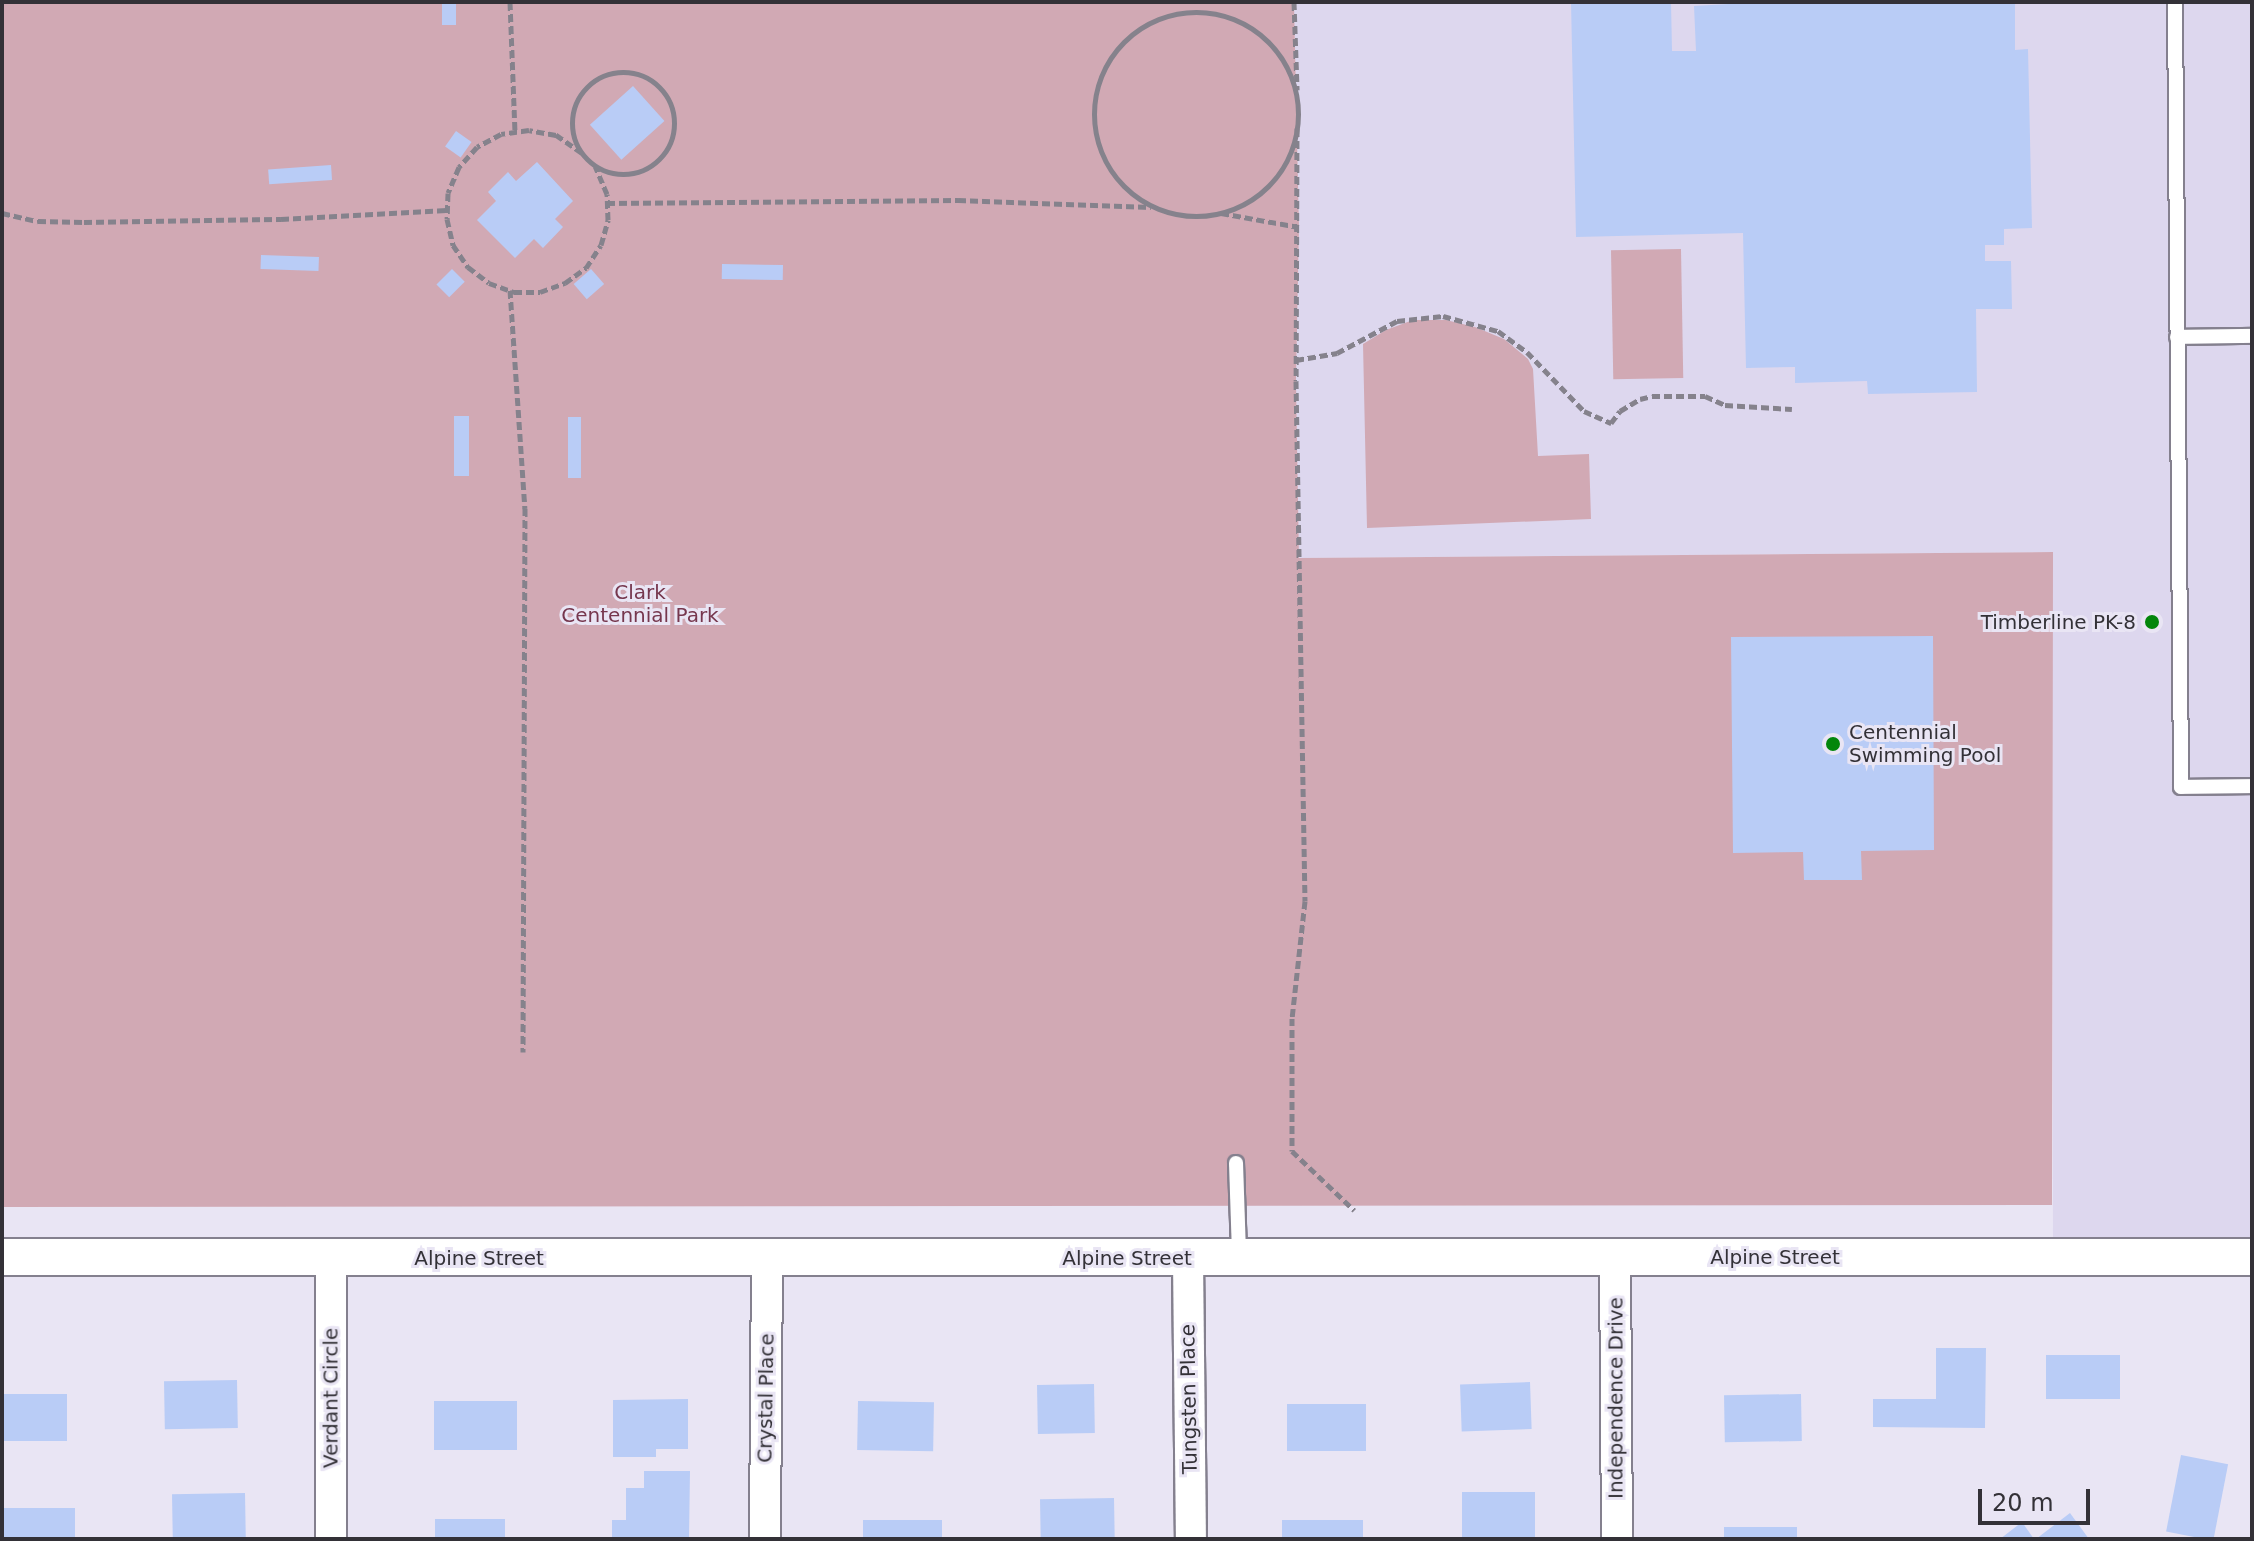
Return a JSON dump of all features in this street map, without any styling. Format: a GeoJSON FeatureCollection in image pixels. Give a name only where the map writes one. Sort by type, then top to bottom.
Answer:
{"type":"FeatureCollection","features":[{"type":"Feature","properties":{"kind":"street","name":"Alpine Street"},"geometry":{"type":"LineString","coordinates":[[2,1257],[2252,1257]]}},
{"type":"Feature","properties":{"kind":"street","name":"Independence Drive"},"geometry":{"type":"LineString","coordinates":[[1615,1257],[1617,1539]]}},
{"type":"Feature","properties":{"kind":"street","name":"Verdant Circle"},"geometry":{"type":"LineString","coordinates":[[331,1258],[331,1539]]}},
{"type":"Feature","properties":{"kind":"street","name":"Crystal Place"},"geometry":{"type":"LineString","coordinates":[[765,1539],[767,1258]]}},
{"type":"Feature","properties":{"kind":"street","name":"Tungsten Place"},"geometry":{"type":"LineString","coordinates":[[1188,1258],[1191,1539]]}},
{"type":"Feature","properties":{"kind":"lane"},"geometry":{"type":"LineString","coordinates":[[2175,2],[2181,787],[2252,786]]}},
{"type":"Feature","properties":{"kind":"lane"},"geometry":{"type":"LineString","coordinates":[[2177,337],[2252,336]]}},
{"type":"Feature","properties":{"kind":"lane"},"geometry":{"type":"LineString","coordinates":[[1236,1163],[1239,1258]]}},
{"type":"Feature","properties":{"kind":"path"},"geometry":{"type":"LineString","coordinates":[[510,2],[515,132]]}},
{"type":"Feature","properties":{"kind":"path"},"geometry":{"type":"LineString","coordinates":[[1294,2],[1305,901],[1292,1018],[1292,1151],[1354,1210]]}},
{"type":"Feature","properties":{"kind":"path"},"geometry":{"type":"LineString","coordinates":[[1152,207],[1118,179],[1102,154],[1094,121],[1097,88],[1111,57],[1134,33],[1160,18],[1189,11],[1220,14],[1248,25],[1271,44],[1288,69],[1297,99]]}},
{"type":"Feature","properties":{"kind":"path"},"geometry":{"type":"LineString","coordinates":[[582,153],[572,120],[584,90],[611,73],[642,76],[657,84],[667,97],[674,128],[669,145],[659,159],[645,169],[628,174],[610,173],[595,166],[556,135],[529,130],[501,134],[477,147],[459,167],[448,193],[447,210],[453,245],[468,267],[489,283],[510,290],[540,292],[565,283],[586,268],[601,245],[608,220],[607,203],[595,166]]}},
{"type":"Feature","properties":{"kind":"path"},"geometry":{"type":"LineString","coordinates":[[607,203],[958,200],[1152,207],[1194,216],[1219,213],[1243,205],[1269,185],[1288,157],[1297,128]]}},
{"type":"Feature","properties":{"kind":"path"},"geometry":{"type":"LineString","coordinates":[[2,213],[38,221],[84,222],[281,219],[447,210]]}},
{"type":"Feature","properties":{"kind":"path"},"geometry":{"type":"LineString","coordinates":[[1219,213],[1299,227]]}},
{"type":"Feature","properties":{"kind":"path"},"geometry":{"type":"LineString","coordinates":[[510,290],[525,508],[523,1052]]}},
{"type":"Feature","properties":{"kind":"path"},"geometry":{"type":"LineString","coordinates":[[1296,360],[1331,355],[1397,321],[1443,316],[1498,331],[1527,352],[1584,411],[1611,423],[1620,411],[1652,396],[1705,396],[1725,405],[1792,409]]}},
{"type":"Feature","properties":{"kind":"shaded area","name":"Timberline PK-8"},"geometry":{"type":"Polygon","coordinates":[[[1294,2],[2252,2],[2252,1257],[2053,1257],[2052,552],[1299,558],[1296,381],[1299,227],[1294,2]]]}},
{"type":"Feature","properties":{"kind":"green space","name":"Clark Centennial Park"},"geometry":{"type":"Polygon","coordinates":[[[2,2],[1294,2],[1299,227],[1296,381],[1299,558],[2053,552],[2052,1205],[2,1207],[2,2]]]}},
{"type":"Feature","properties":{"kind":"green space"},"geometry":{"type":"Polygon","coordinates":[[[1681,249],[1683,378],[1613,379],[1611,250],[1681,249]]]}},
{"type":"Feature","properties":{"kind":"green space"},"geometry":{"type":"Polygon","coordinates":[[[1413,320],[1446,320],[1475,327],[1504,339],[1528,359],[1533,369],[1538,456],[1589,454],[1591,519],[1367,528],[1363,344],[1386,330],[1413,320]]]}},
{"type":"Feature","properties":{"kind":"building"},"geometry":{"type":"Polygon","coordinates":[[[442,2],[456,2],[456,25],[442,25],[442,2]]]}},
{"type":"Feature","properties":{"kind":"building"},"geometry":{"type":"Polygon","coordinates":[[[1571,2],[1671,2],[1672,51],[1696,51],[1694,6],[1764,2],[2015,2],[2015,50],[2028,49],[2032,228],[2004,229],[2004,245],[1985,245],[1985,261],[2011,261],[2012,309],[1976,309],[1977,392],[1868,394],[1867,381],[1795,383],[1795,367],[1746,368],[1743,233],[1576,237],[1571,2]]]}},
{"type":"Feature","properties":{"kind":"building"},"geometry":{"type":"Polygon","coordinates":[[[633,86],[664,121],[621,160],[590,125],[633,86]]]}},
{"type":"Feature","properties":{"kind":"building"},"geometry":{"type":"Polygon","coordinates":[[[456,131],[472,142],[461,157],[445,147],[456,131]]]}},
{"type":"Feature","properties":{"kind":"building"},"geometry":{"type":"Polygon","coordinates":[[[537,162],[573,201],[555,219],[563,227],[543,248],[534,239],[515,258],[477,220],[496,201],[488,192],[508,172],[516,181],[537,162]]]}},
{"type":"Feature","properties":{"kind":"building"},"geometry":{"type":"Polygon","coordinates":[[[331,165],[332,180],[269,184],[268,169],[331,165]]]}},
{"type":"Feature","properties":{"kind":"building"},"geometry":{"type":"Polygon","coordinates":[[[261,255],[319,257],[318,271],[261,269],[261,255]]]}},
{"type":"Feature","properties":{"kind":"building"},"geometry":{"type":"Polygon","coordinates":[[[722,264],[783,265],[783,280],[722,279],[722,264]]]}},
{"type":"Feature","properties":{"kind":"building"},"geometry":{"type":"Polygon","coordinates":[[[452,269],[465,282],[449,297],[436,285],[452,269]]]}},
{"type":"Feature","properties":{"kind":"building"},"geometry":{"type":"Polygon","coordinates":[[[591,269],[604,284],[587,299],[574,284],[591,269]]]}},
{"type":"Feature","properties":{"kind":"building"},"geometry":{"type":"Polygon","coordinates":[[[454,416],[469,416],[469,476],[454,476],[454,416]]]}},
{"type":"Feature","properties":{"kind":"building"},"geometry":{"type":"Polygon","coordinates":[[[568,417],[581,417],[581,478],[568,478],[568,417]]]}},
{"type":"Feature","properties":{"kind":"building","name":"Centennial Swimming Pool"},"geometry":{"type":"Polygon","coordinates":[[[1933,636],[1934,850],[1861,851],[1862,880],[1804,880],[1803,852],[1733,853],[1731,637],[1933,636]]]}},
{"type":"Feature","properties":{"kind":"building"},"geometry":{"type":"Polygon","coordinates":[[[1936,1348],[1986,1348],[1985,1428],[1873,1427],[1873,1399],[1936,1399],[1936,1348]]]}},
{"type":"Feature","properties":{"kind":"building"},"geometry":{"type":"Polygon","coordinates":[[[2046,1355],[2120,1355],[2120,1399],[2046,1399],[2046,1355]]]}},
{"type":"Feature","properties":{"kind":"building"},"geometry":{"type":"Polygon","coordinates":[[[237,1380],[238,1428],[165,1429],[164,1381],[237,1380]]]}},
{"type":"Feature","properties":{"kind":"building"},"geometry":{"type":"Polygon","coordinates":[[[1530,1382],[1532,1429],[1462,1431],[1460,1384],[1530,1382]]]}},
{"type":"Feature","properties":{"kind":"building"},"geometry":{"type":"Polygon","coordinates":[[[1094,1384],[1095,1433],[1038,1434],[1037,1385],[1094,1384]]]}},
{"type":"Feature","properties":{"kind":"building"},"geometry":{"type":"Polygon","coordinates":[[[2,1394],[67,1394],[67,1441],[2,1441],[2,1394]]]}},
{"type":"Feature","properties":{"kind":"building"},"geometry":{"type":"Polygon","coordinates":[[[1801,1394],[1802,1441],[1725,1442],[1724,1395],[1801,1394]]]}},
{"type":"Feature","properties":{"kind":"building"},"geometry":{"type":"Polygon","coordinates":[[[688,1399],[688,1449],[656,1449],[656,1457],[613,1457],[613,1400],[688,1399]]]}},
{"type":"Feature","properties":{"kind":"building"},"geometry":{"type":"Polygon","coordinates":[[[434,1401],[517,1401],[517,1450],[434,1450],[434,1401]]]}},
{"type":"Feature","properties":{"kind":"building"},"geometry":{"type":"Polygon","coordinates":[[[858,1401],[934,1402],[933,1451],[857,1450],[858,1401]]]}},
{"type":"Feature","properties":{"kind":"building"},"geometry":{"type":"Polygon","coordinates":[[[1287,1404],[1366,1404],[1366,1451],[1287,1451],[1287,1404]]]}},
{"type":"Feature","properties":{"kind":"building"},"geometry":{"type":"Polygon","coordinates":[[[2181,1455],[2228,1464],[2214,1539],[2166,1532],[2181,1455]]]}},
{"type":"Feature","properties":{"kind":"building"},"geometry":{"type":"Polygon","coordinates":[[[644,1471],[690,1471],[689,1539],[612,1539],[612,1520],[626,1520],[626,1488],[644,1488],[644,1471]]]}},
{"type":"Feature","properties":{"kind":"building"},"geometry":{"type":"Polygon","coordinates":[[[1462,1492],[1535,1492],[1535,1539],[1462,1539],[1462,1492]]]}},
{"type":"Feature","properties":{"kind":"building"},"geometry":{"type":"Polygon","coordinates":[[[245,1493],[246,1539],[173,1539],[172,1494],[245,1493]]]}},
{"type":"Feature","properties":{"kind":"building"},"geometry":{"type":"Polygon","coordinates":[[[1114,1498],[1115,1539],[1041,1539],[1040,1499],[1114,1498]]]}},
{"type":"Feature","properties":{"kind":"building"},"geometry":{"type":"Polygon","coordinates":[[[2,1508],[75,1508],[75,1539],[2,1539],[2,1508]]]}},
{"type":"Feature","properties":{"kind":"building"},"geometry":{"type":"Polygon","coordinates":[[[2070,1513],[2089,1539],[2036,1539],[2070,1513]]]}},
{"type":"Feature","properties":{"kind":"building"},"geometry":{"type":"Polygon","coordinates":[[[435,1519],[505,1519],[505,1539],[435,1539],[435,1519]]]}},
{"type":"Feature","properties":{"kind":"building"},"geometry":{"type":"Polygon","coordinates":[[[863,1520],[942,1520],[942,1539],[863,1539],[863,1520]]]}},
{"type":"Feature","properties":{"kind":"building"},"geometry":{"type":"Polygon","coordinates":[[[1282,1520],[1363,1520],[1363,1539],[1282,1539],[1282,1520]]]}},
{"type":"Feature","properties":{"kind":"building"},"geometry":{"type":"Polygon","coordinates":[[[2022,1522],[2034,1539],[2000,1539],[2022,1522]]]}},
{"type":"Feature","properties":{"kind":"building"},"geometry":{"type":"Polygon","coordinates":[[[1724,1527],[1797,1527],[1797,1539],[1724,1539],[1724,1527]]]}},
{"type":"Feature","properties":{"kind":"place","name":"Timberline PK-8"},"geometry":{"type":"Point","coordinates":[2152,622]}},
{"type":"Feature","properties":{"kind":"place","name":"Centennial Swimming Pool"},"geometry":{"type":"Point","coordinates":[1833,744]}}]}
